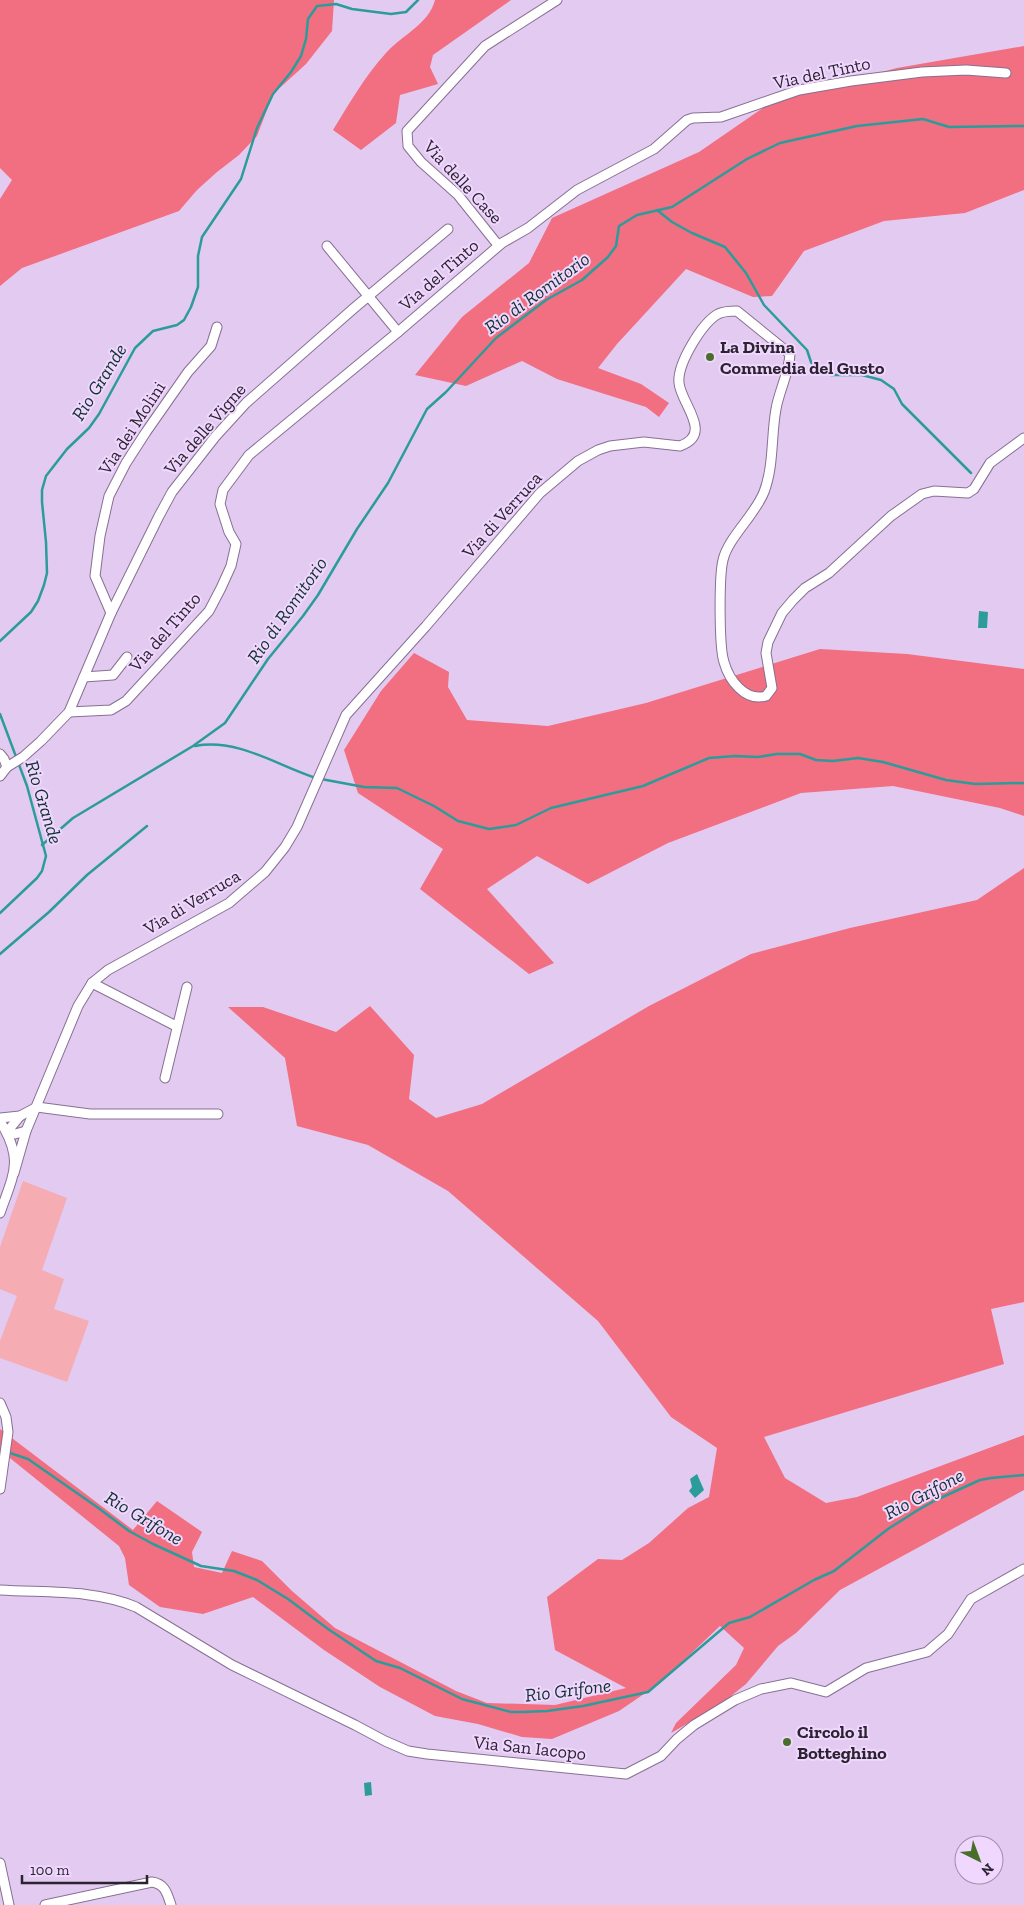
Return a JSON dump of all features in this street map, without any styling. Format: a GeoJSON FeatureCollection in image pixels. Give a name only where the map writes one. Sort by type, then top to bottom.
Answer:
{"type":"FeatureCollection","features":[{"type":"Feature","properties":{"kind":"street","name":"Via delle Case"},"geometry":{"type":"LineString","coordinates":[[498,245],[458,195],[421,162],[408,146],[407,131],[485,46],[557,0]]}},
{"type":"Feature","properties":{"kind":"street","name":"Via del Tinto"},"geometry":{"type":"LineString","coordinates":[[69,712],[112,710],[126,701],[209,611],[231,566],[236,544],[229,532],[220,504],[223,490],[231,476],[248,455],[398,332],[498,245],[528,228],[577,190],[654,149],[688,120],[694,118],[721,117],[799,90],[851,80],[922,72],[966,70],[1006,73]]}},
{"type":"Feature","properties":{"kind":"street","name":"Via delle Vigne"},"geometry":{"type":"LineString","coordinates":[[69,712],[112,613],[159,516],[172,492],[192,465],[246,403],[448,230]]}},
{"type":"Feature","properties":{"kind":"street"},"geometry":{"type":"LineString","coordinates":[[327,246],[398,332]]}},
{"type":"Feature","properties":{"kind":"street","name":"Via di Verruca"},"geometry":{"type":"LineString","coordinates":[[0,1213],[26,1131],[78,1006],[92,983],[115,966],[229,902],[266,872],[288,842],[306,807],[319,773],[346,715],[426,626],[540,493],[578,461],[598,450],[633,442],[680,446],[686,444],[693,437],[695,424],[679,385],[679,376],[682,366],[706,323],[720,313],[737,311],[790,354],[790,363],[776,408],[770,470],[764,492],[753,512],[728,547],[723,559],[721,597],[723,661],[732,680],[744,692],[754,697],[766,696],[772,688],[766,653],[768,642],[782,613],[792,600],[805,588],[829,573],[891,516],[922,494],[934,491],[968,493],[974,489],[990,463],[1024,438]]}},
{"type":"Feature","properties":{"kind":"street","name":"Via dei Molini"},"geometry":{"type":"LineString","coordinates":[[112,613],[95,576],[100,536],[109,496],[126,463],[146,432],[188,372],[211,346],[217,327]]}},
{"type":"Feature","properties":{"kind":"street"},"geometry":{"type":"LineString","coordinates":[[84,677],[113,674],[127,657]]}},
{"type":"Feature","properties":{"kind":"street"},"geometry":{"type":"LineString","coordinates":[[0,776],[9,766],[23,757],[69,712]]}},
{"type":"Feature","properties":{"kind":"street"},"geometry":{"type":"LineString","coordinates":[[0,754],[9,766]]}},
{"type":"Feature","properties":{"kind":"street"},"geometry":{"type":"LineString","coordinates":[[92,983],[176,1026]]}},
{"type":"Feature","properties":{"kind":"street"},"geometry":{"type":"LineString","coordinates":[[164,1078],[187,987]]}},
{"type":"Feature","properties":{"kind":"street"},"geometry":{"type":"LineString","coordinates":[[14,1173],[15,1155],[12,1143],[0,1119],[20,1116],[37,1107],[90,1114],[218,1114]]}},
{"type":"Feature","properties":{"kind":"street"},"geometry":{"type":"LineString","coordinates":[[7,1132],[20,1116]]}},
{"type":"Feature","properties":{"kind":"street"},"geometry":{"type":"LineString","coordinates":[[7,1132],[16,1134],[26,1131]]}},
{"type":"Feature","properties":{"kind":"street"},"geometry":{"type":"LineString","coordinates":[[0,1403],[8,1422],[0,1488]]}},
{"type":"Feature","properties":{"kind":"street","name":"Via San Iacopo"},"geometry":{"type":"LineString","coordinates":[[0,1590],[101,1596],[125,1602],[232,1665],[408,1751],[626,1774],[661,1756],[694,1725],[735,1700],[760,1690],[791,1683],[826,1692],[866,1668],[928,1652],[948,1634],[971,1599],[1024,1569]]}},
{"type":"Feature","properties":{"kind":"street"},"geometry":{"type":"LineString","coordinates":[[0,1864],[8,1905]]}},
{"type":"Feature","properties":{"kind":"street"},"geometry":{"type":"LineString","coordinates":[[45,1905],[152,1882],[160,1883],[165,1888],[171,1905]]}},
{"type":"Feature","properties":{"kind":"shaded area"},"geometry":{"type":"Polygon","coordinates":[[[0,0],[334,0],[332,31],[306,64],[273,94],[257,136],[239,155],[197,190],[179,211],[22,268],[0,286],[0,199],[12,180],[0,168],[0,0]]]}},
{"type":"Feature","properties":{"kind":"shaded area"},"geometry":{"type":"Polygon","coordinates":[[[435,0],[511,0],[433,55],[430,67],[438,84],[400,95],[396,123],[361,150],[333,130],[378,62],[392,47],[421,23],[432,8],[435,0]]]}},
{"type":"Feature","properties":{"kind":"shaded area"},"geometry":{"type":"Polygon","coordinates":[[[1024,46],[1024,190],[965,213],[884,221],[804,251],[772,296],[753,297],[686,269],[617,344],[598,368],[641,384],[669,403],[659,417],[646,407],[557,379],[522,361],[466,386],[415,375],[462,317],[529,263],[552,218],[699,152],[773,101],[897,68],[1024,46]]]}},
{"type":"Feature","properties":{"kind":"shaded area"},"geometry":{"type":"Polygon","coordinates":[[[979,611],[988,612],[987,628],[978,628],[979,611]]]}},
{"type":"Feature","properties":{"kind":"shaded area"},"geometry":{"type":"Polygon","coordinates":[[[820,649],[907,654],[1024,669],[1024,816],[1000,808],[893,786],[801,793],[668,843],[588,884],[537,856],[487,889],[554,963],[529,974],[420,889],[443,849],[358,793],[344,750],[381,691],[414,653],[449,672],[448,687],[467,720],[548,726],[646,703],[820,649]]]}},
{"type":"Feature","properties":{"kind":"shaded area"},"geometry":{"type":"Polygon","coordinates":[[[1024,868],[1024,1302],[991,1309],[1004,1364],[764,1437],[785,1478],[826,1503],[857,1497],[1024,1435],[1024,1490],[840,1590],[796,1633],[778,1646],[746,1684],[721,1704],[671,1733],[676,1723],[736,1665],[744,1648],[720,1626],[660,1683],[619,1711],[552,1739],[522,1737],[478,1724],[435,1716],[380,1687],[324,1650],[253,1597],[203,1614],[160,1607],[129,1585],[125,1558],[119,1546],[0,1450],[0,1429],[133,1530],[157,1501],[202,1532],[192,1552],[194,1567],[222,1573],[232,1551],[262,1561],[292,1591],[335,1628],[456,1691],[487,1703],[555,1705],[626,1688],[555,1650],[547,1597],[598,1559],[622,1560],[649,1543],[688,1508],[709,1497],[717,1448],[671,1417],[598,1321],[448,1191],[368,1145],[297,1126],[285,1058],[228,1007],[263,1007],[336,1032],[370,1006],[414,1055],[409,1099],[436,1118],[482,1104],[649,1006],[751,954],[850,928],[977,900],[1024,868]]]}},
{"type":"Feature","properties":{"kind":"shaded area"},"geometry":{"type":"Polygon","coordinates":[[[23,1181],[67,1198],[42,1270],[64,1279],[54,1309],[89,1321],[67,1382],[0,1358],[0,1341],[17,1296],[0,1289],[0,1247],[23,1181]]]}},
{"type":"Feature","properties":{"kind":"shaded area"},"geometry":{"type":"Polygon","coordinates":[[[697,1474],[704,1490],[695,1498],[689,1491],[692,1487],[690,1479],[697,1474]]]}},
{"type":"Feature","properties":{"kind":"shaded area"},"geometry":{"type":"Polygon","coordinates":[[[371,1782],[372,1795],[365,1796],[364,1783],[371,1782]]]}},
{"type":"Feature","properties":{"kind":"waterway","name":"Rio Grande"},"geometry":{"type":"LineString","coordinates":[[0,641],[31,612],[38,601],[44,585],[47,573],[42,490],[46,476],[67,449],[89,428],[99,414],[135,348],[153,331],[177,325],[184,320],[198,287],[198,256],[202,237],[241,179],[257,128],[273,94],[301,56],[306,39],[308,19],[317,6],[336,4],[352,9],[391,14],[406,12],[418,0]]}},
{"type":"Feature","properties":{"kind":"waterway","name":"Rio di Romitorio"},"geometry":{"type":"LineString","coordinates":[[42,845],[73,818],[193,746],[225,723],[268,659],[318,595],[357,529],[388,483],[427,409],[446,392],[496,338],[546,300],[582,280],[608,257],[616,246],[619,226],[637,215],[672,207],[747,159],[780,143],[857,126],[923,119],[949,127],[1024,126]]}},
{"type":"Feature","properties":{"kind":"waterway"},"geometry":{"type":"LineString","coordinates":[[657,210],[672,222],[692,233],[725,247],[746,273],[764,305],[807,350],[811,362],[816,369],[831,375],[862,375],[881,380],[894,389],[902,404],[971,473]]}},
{"type":"Feature","properties":{"kind":"waterway","name":"Rio Grande"},"geometry":{"type":"LineString","coordinates":[[0,714],[27,786],[46,856],[42,871],[37,878],[0,913]]}},
{"type":"Feature","properties":{"kind":"waterway"},"geometry":{"type":"LineString","coordinates":[[195,746],[211,745],[242,749],[316,778]]}},
{"type":"Feature","properties":{"kind":"waterway"},"geometry":{"type":"LineString","coordinates":[[321,779],[364,787],[397,788],[434,806],[458,821],[489,829],[516,825],[551,808],[643,786],[709,758],[758,757],[777,754],[800,754],[816,760],[833,761],[858,758],[883,762],[946,780],[975,784],[1024,783]]}},
{"type":"Feature","properties":{"kind":"waterway"},"geometry":{"type":"LineString","coordinates":[[0,954],[49,912],[87,875],[147,826]]}},
{"type":"Feature","properties":{"kind":"waterway","name":"Rio Grifone"},"geometry":{"type":"LineString","coordinates":[[7,1452],[28,1459],[129,1531],[153,1544],[201,1566],[234,1571],[257,1580],[288,1599],[376,1661],[400,1668],[462,1699],[511,1712],[547,1711],[583,1706],[648,1692],[729,1623],[750,1617],[814,1580],[834,1571],[888,1529],[918,1510],[980,1480],[1024,1475]]}},
{"type":"Feature","properties":{"kind":"place","name":"La Divina Commedia del Gusto"},"geometry":{"type":"Point","coordinates":[710,357]}},
{"type":"Feature","properties":{"kind":"place","name":"Circolo il Botteghino"},"geometry":{"type":"Point","coordinates":[787,1742]}}]}
